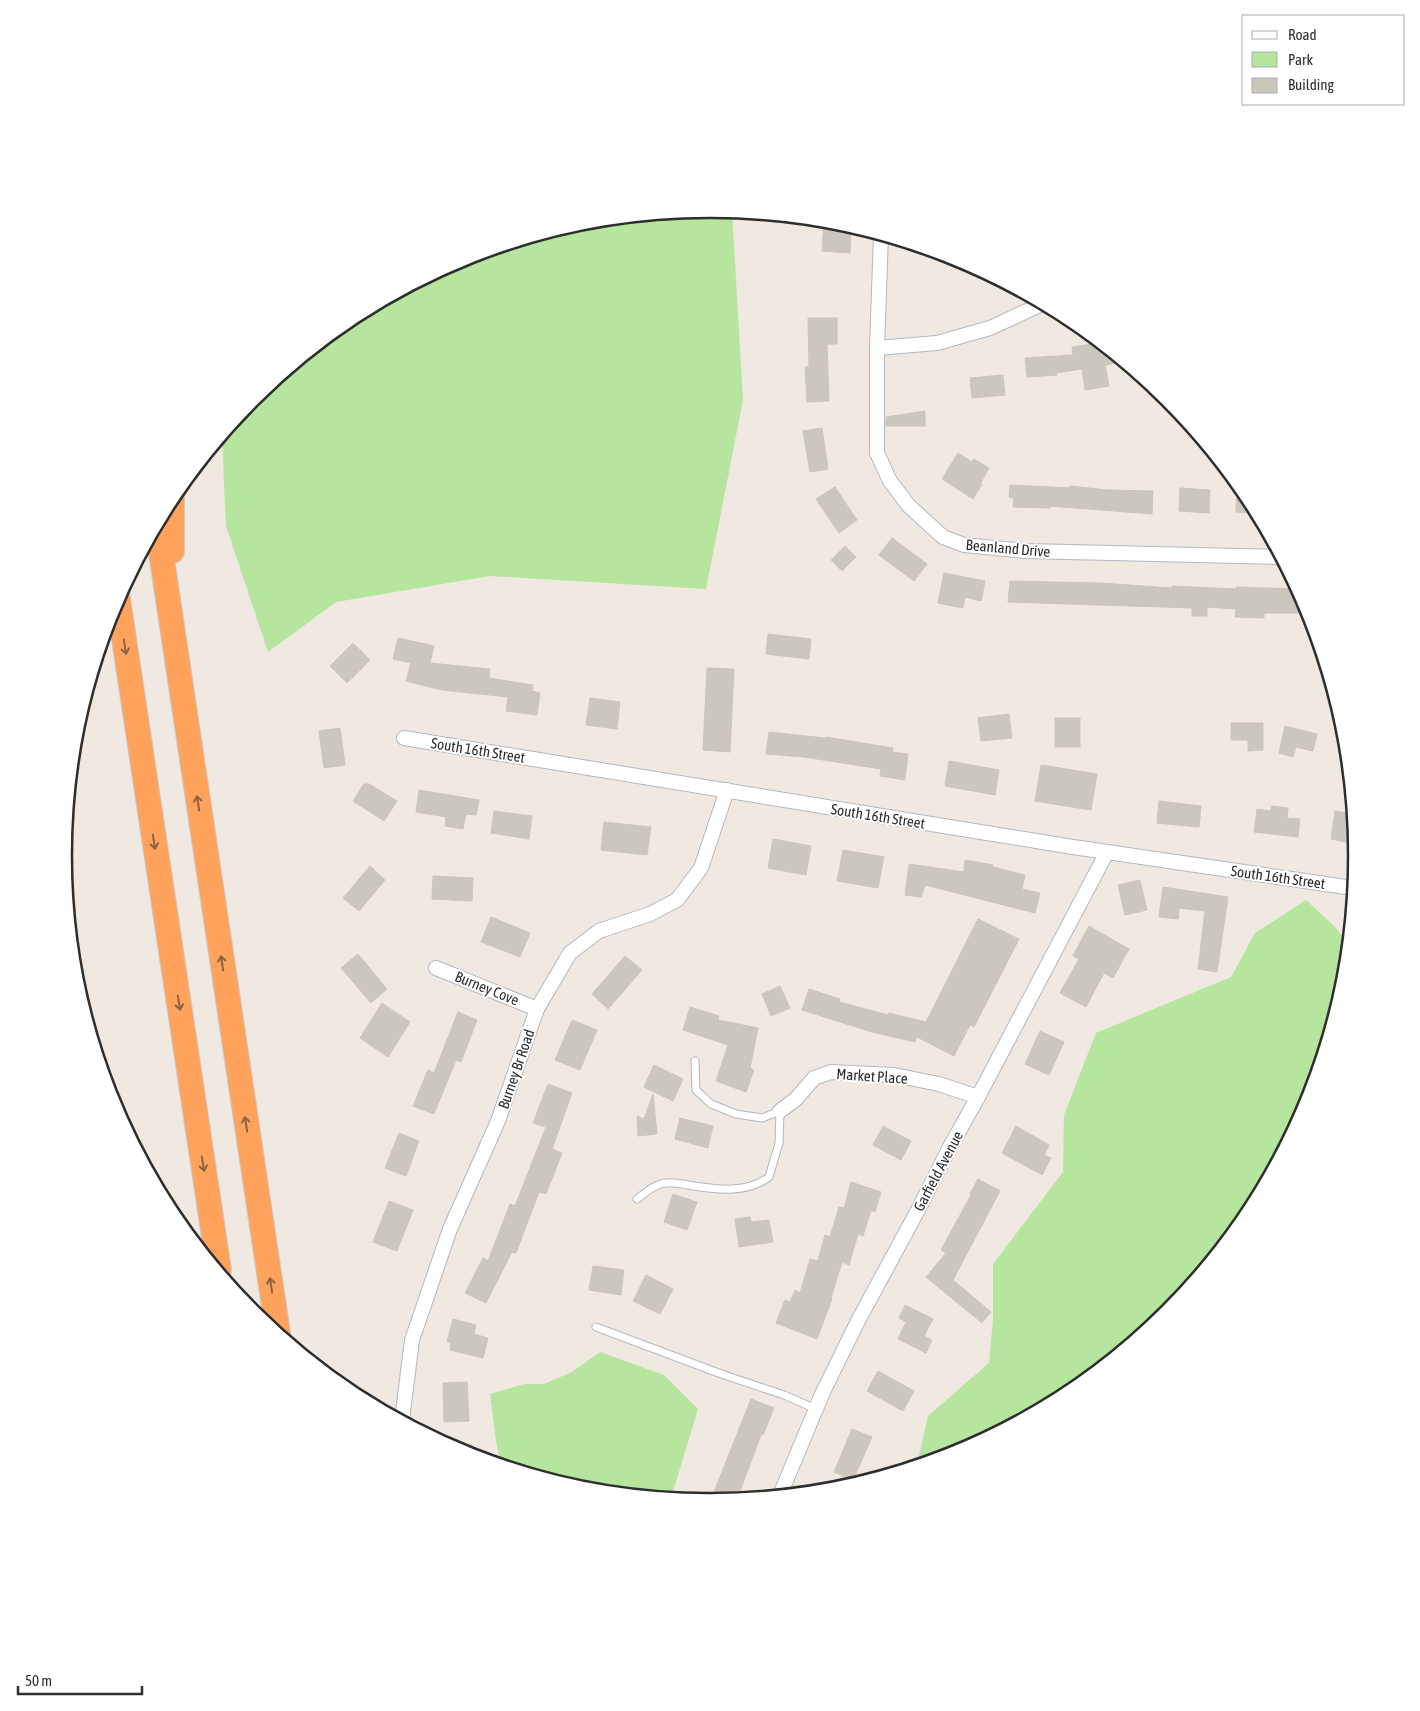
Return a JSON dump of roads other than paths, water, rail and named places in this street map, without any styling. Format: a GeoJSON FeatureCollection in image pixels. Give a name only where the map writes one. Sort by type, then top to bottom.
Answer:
{"type":"FeatureCollection","features":[{"type":"Feature","properties":{"kind":"highway"},"geometry":{"type":"LineString","coordinates":[[172,514],[172,631]]}},
{"type":"Feature","properties":{"kind":"highway"},"geometry":{"type":"LineString","coordinates":[[158,536],[276,1322]]}},
{"type":"Feature","properties":{"kind":"highway"},"geometry":{"type":"LineString","coordinates":[[120,614],[217,1260]]}},
{"type":"Feature","properties":{"kind":"street","name":"Beanland Drive"},"geometry":{"type":"LineString","coordinates":[[881,242],[877,348],[877,453],[890,481],[908,506],[943,537],[964,545],[1025,552],[1273,557]]}},
{"type":"Feature","properties":{"kind":"street"},"geometry":{"type":"LineString","coordinates":[[877,348],[937,343],[990,328],[1035,307]]}},
{"type":"Feature","properties":{"kind":"street","name":"South 16th Street"},"geometry":{"type":"LineString","coordinates":[[404,738],[1107,852],[1346,887]]}},
{"type":"Feature","properties":{"kind":"street","name":"Burney Br Road"},"geometry":{"type":"LineString","coordinates":[[403,1414],[412,1340],[450,1229],[498,1121],[537,1009],[570,953],[599,931],[650,914],[676,900],[701,868],[727,790]]}},
{"type":"Feature","properties":{"kind":"street","name":"Garfield Avenue"},"geometry":{"type":"LineString","coordinates":[[783,1489],[816,1409],[858,1319],[918,1210],[950,1146],[978,1097],[1107,852]]}},
{"type":"Feature","properties":{"kind":"street","name":"Burney Cove"},"geometry":{"type":"LineString","coordinates":[[436,968],[537,1009]]}},
{"type":"Feature","properties":{"kind":"street","name":"Market Place"},"geometry":{"type":"LineString","coordinates":[[780,1111],[796,1099],[814,1078],[831,1072],[894,1075],[939,1084],[978,1097]]}},
{"type":"Feature","properties":{"kind":"lane","name":"Market Place"},"geometry":{"type":"LineString","coordinates":[[695,1061],[696,1090],[711,1104],[736,1114],[762,1118],[780,1111]]}},
{"type":"Feature","properties":{"kind":"lane"},"geometry":{"type":"LineString","coordinates":[[636,1199],[656,1186],[667,1182],[712,1189],[741,1189],[759,1184],[769,1177],[778,1143],[780,1111]]}},
{"type":"Feature","properties":{"kind":"lane"},"geometry":{"type":"LineString","coordinates":[[596,1327],[724,1375],[784,1395],[816,1409]]}}]}
